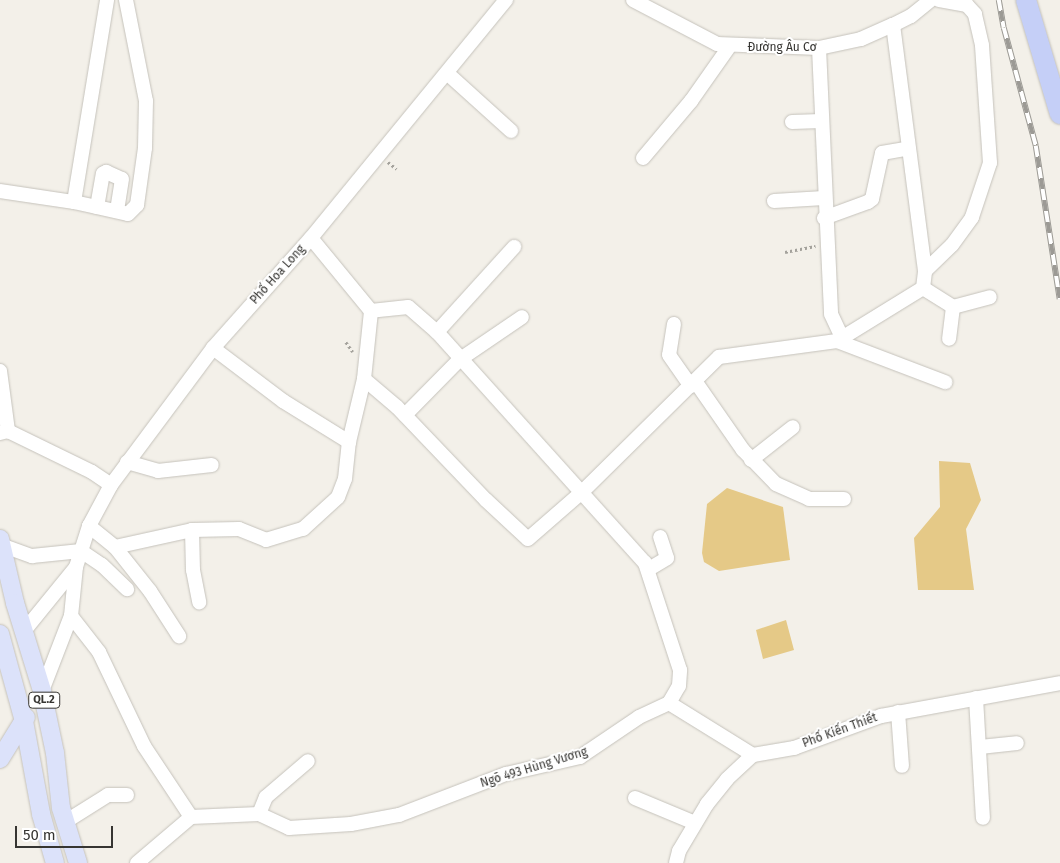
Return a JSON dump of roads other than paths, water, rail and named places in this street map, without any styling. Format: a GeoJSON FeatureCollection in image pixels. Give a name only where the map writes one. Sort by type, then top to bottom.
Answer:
{"type":"FeatureCollection","features":[{"type":"Feature","properties":{"kind":"highway"},"geometry":{"type":"LineString","coordinates":[[1026,0],[1060,114]]}},
{"type":"Feature","properties":{"kind":"main road","name":"QL.2"},"geometry":{"type":"LineString","coordinates":[[1,542],[42,691],[65,822],[78,863]]}},
{"type":"Feature","properties":{"kind":"main road"},"geometry":{"type":"LineString","coordinates":[[2,662],[24,631]]}},
{"type":"Feature","properties":{"kind":"main road","name":"QL.2"},"geometry":{"type":"LineString","coordinates":[[0,634],[2,662],[24,721],[41,814],[55,863]]}},
{"type":"Feature","properties":{"kind":"main road"},"geometry":{"type":"LineString","coordinates":[[0,759],[42,691]]}},
{"type":"Feature","properties":{"kind":"street"},"geometry":{"type":"LineString","coordinates":[[74,202],[107,0]]}},
{"type":"Feature","properties":{"kind":"street"},"geometry":{"type":"LineString","coordinates":[[0,191],[74,202],[128,214],[136,205],[145,148],[146,102],[126,0]]}},
{"type":"Feature","properties":{"kind":"street","name":"Phố Hoa Long"},"geometry":{"type":"LineString","coordinates":[[42,691],[71,616],[76,567],[89,526],[111,485],[213,348],[311,238],[448,74],[506,0]]}},
{"type":"Feature","properties":{"kind":"street","name":"Đường Âu Cơ"},"geometry":{"type":"LineString","coordinates":[[633,0],[685,30],[729,47],[819,48],[861,39],[894,25],[911,16],[931,0]]}},
{"type":"Feature","properties":{"kind":"street"},"geometry":{"type":"LineString","coordinates":[[925,271],[952,245],[972,216],[990,163],[982,45],[975,14],[967,5],[939,0]]}},
{"type":"Feature","properties":{"kind":"street"},"geometry":{"type":"LineString","coordinates":[[894,25],[925,271],[923,288]]}},
{"type":"Feature","properties":{"kind":"street"},"geometry":{"type":"LineString","coordinates":[[643,158],[691,101],[729,47]]}},
{"type":"Feature","properties":{"kind":"street"},"geometry":{"type":"LineString","coordinates":[[819,48],[824,218],[832,320],[840,340],[945,382]]}},
{"type":"Feature","properties":{"kind":"street"},"geometry":{"type":"LineString","coordinates":[[448,74],[511,131]]}},
{"type":"Feature","properties":{"kind":"street"},"geometry":{"type":"LineString","coordinates":[[792,122],[821,121]]}},
{"type":"Feature","properties":{"kind":"street"},"geometry":{"type":"LineString","coordinates":[[824,218],[872,199],[882,153],[909,148]]}},
{"type":"Feature","properties":{"kind":"street"},"geometry":{"type":"LineString","coordinates":[[97,207],[106,172],[122,178],[117,211]]}},
{"type":"Feature","properties":{"kind":"street"},"geometry":{"type":"LineString","coordinates":[[774,200],[824,198]]}},
{"type":"Feature","properties":{"kind":"street"},"geometry":{"type":"LineString","coordinates":[[115,547],[192,530],[239,529],[266,540],[303,529],[338,497],[345,479],[349,442],[364,379],[371,311],[311,238]]}},
{"type":"Feature","properties":{"kind":"street"},"geometry":{"type":"LineString","coordinates":[[437,332],[514,247]]}},
{"type":"Feature","properties":{"kind":"street"},"geometry":{"type":"LineString","coordinates":[[364,379],[405,415],[524,538],[532,538],[581,493],[693,384],[714,361],[727,354],[840,340],[923,288]]}},
{"type":"Feature","properties":{"kind":"street"},"geometry":{"type":"LineString","coordinates":[[923,288],[953,307],[990,297]]}},
{"type":"Feature","properties":{"kind":"street"},"geometry":{"type":"LineString","coordinates":[[371,311],[408,307],[437,332],[459,360],[649,569],[680,670],[679,686],[669,703],[714,728],[753,755],[727,779],[696,823],[676,863]]}},
{"type":"Feature","properties":{"kind":"street"},"geometry":{"type":"LineString","coordinates":[[949,339],[953,307]]}},
{"type":"Feature","properties":{"kind":"street"},"geometry":{"type":"LineString","coordinates":[[405,415],[459,360],[522,317]]}},
{"type":"Feature","properties":{"kind":"street"},"geometry":{"type":"LineString","coordinates":[[674,324],[669,355],[750,460],[776,484],[794,494],[809,499],[844,499]]}},
{"type":"Feature","properties":{"kind":"street"},"geometry":{"type":"LineString","coordinates":[[213,348],[283,401],[349,442]]}},
{"type":"Feature","properties":{"kind":"street"},"geometry":{"type":"LineString","coordinates":[[0,371],[4,432],[92,472],[111,485]]}},
{"type":"Feature","properties":{"kind":"street"},"geometry":{"type":"LineString","coordinates":[[750,460],[794,427]]}},
{"type":"Feature","properties":{"kind":"street"},"geometry":{"type":"LineString","coordinates":[[127,462],[158,470],[212,465]]}},
{"type":"Feature","properties":{"kind":"street"},"geometry":{"type":"LineString","coordinates":[[89,526],[115,547],[150,591],[179,636]]}},
{"type":"Feature","properties":{"kind":"street"},"geometry":{"type":"LineString","coordinates":[[192,530],[193,577],[199,602]]}},
{"type":"Feature","properties":{"kind":"street"},"geometry":{"type":"LineString","coordinates":[[649,569],[667,558],[660,536]]}},
{"type":"Feature","properties":{"kind":"street"},"geometry":{"type":"LineString","coordinates":[[1,542],[32,556],[81,550],[102,565],[128,589]]}},
{"type":"Feature","properties":{"kind":"street","name":"Phố Hoa Long"},"geometry":{"type":"LineString","coordinates":[[24,631],[76,567]]}},
{"type":"Feature","properties":{"kind":"street"},"geometry":{"type":"LineString","coordinates":[[71,616],[99,652],[144,746],[190,817],[137,863]]}},
{"type":"Feature","properties":{"kind":"street","name":"Phố Kiến Thiết"},"geometry":{"type":"LineString","coordinates":[[753,755],[794,748],[852,724],[898,712],[1060,683]]}},
{"type":"Feature","properties":{"kind":"street"},"geometry":{"type":"LineString","coordinates":[[976,698],[983,818]]}},
{"type":"Feature","properties":{"kind":"street","name":"Ngõ 493 Hùng Vương"},"geometry":{"type":"LineString","coordinates":[[190,817],[259,814],[289,828],[351,824],[399,815],[506,774],[580,757],[639,717],[669,703]]}},
{"type":"Feature","properties":{"kind":"street"},"geometry":{"type":"LineString","coordinates":[[898,712],[902,766]]}},
{"type":"Feature","properties":{"kind":"street"},"geometry":{"type":"LineString","coordinates":[[980,747],[1017,743]]}},
{"type":"Feature","properties":{"kind":"street"},"geometry":{"type":"LineString","coordinates":[[259,814],[266,798],[308,761]]}},
{"type":"Feature","properties":{"kind":"street"},"geometry":{"type":"LineString","coordinates":[[65,822],[108,795],[127,795]]}},
{"type":"Feature","properties":{"kind":"street"},"geometry":{"type":"LineString","coordinates":[[635,798],[696,823]]}},
{"type":"Feature","properties":{"kind":"railway"},"geometry":{"type":"LineString","coordinates":[[999,0],[1004,28],[1036,146],[1060,299]]}}]}
